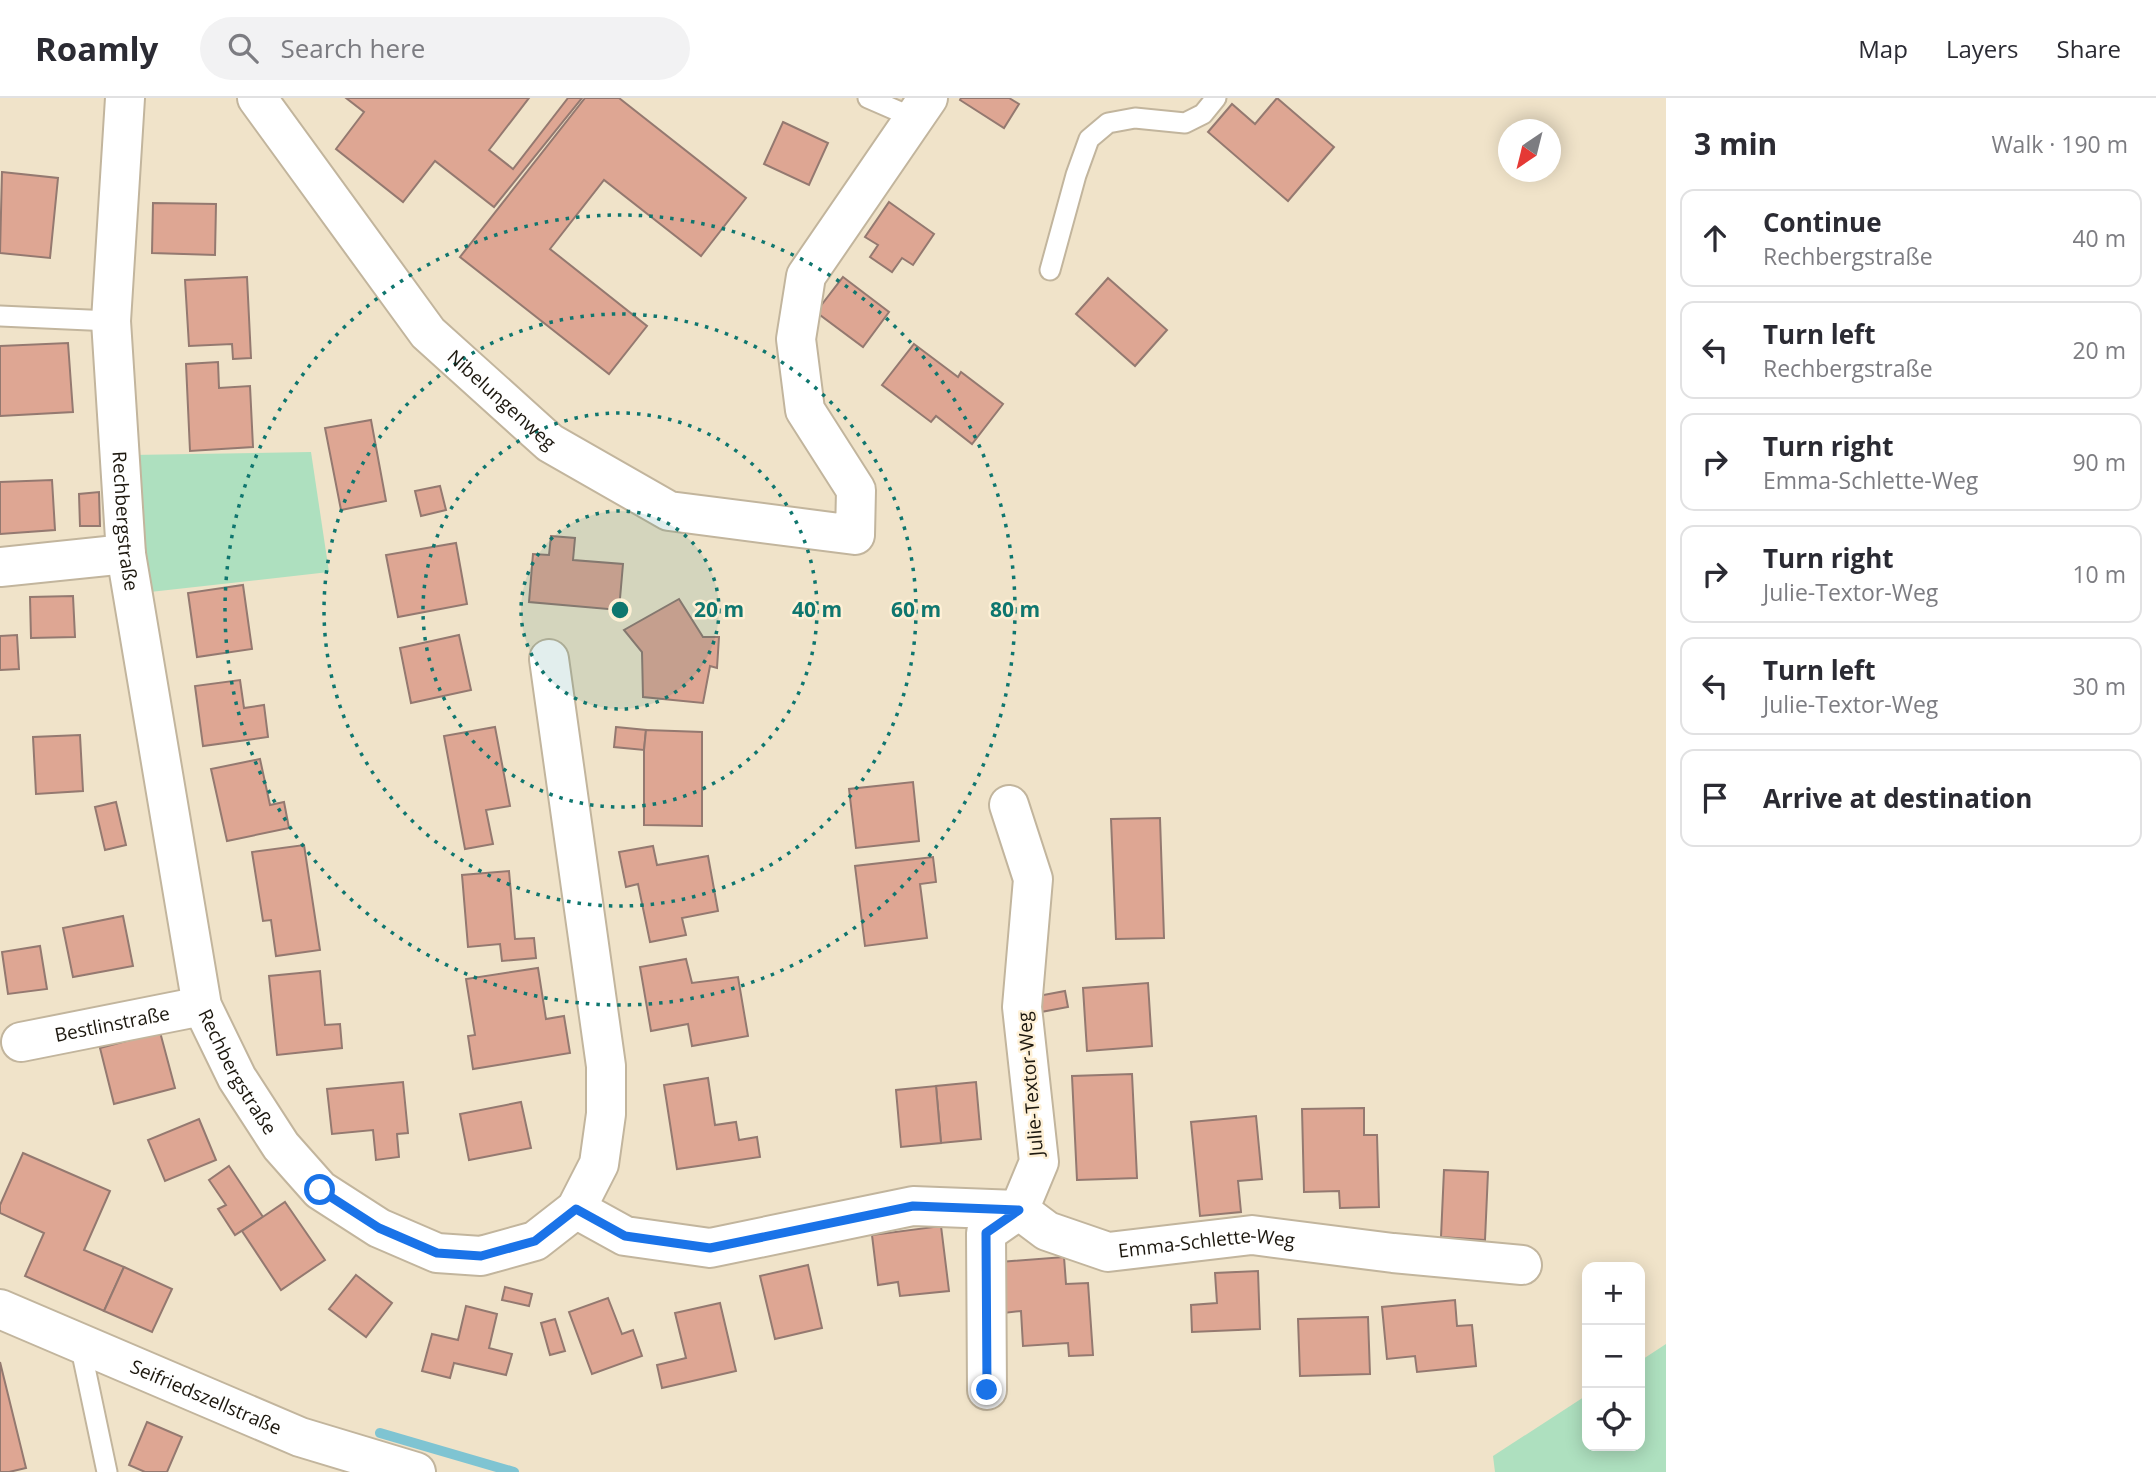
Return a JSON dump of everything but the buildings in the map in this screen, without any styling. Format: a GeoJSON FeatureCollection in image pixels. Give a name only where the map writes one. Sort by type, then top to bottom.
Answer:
{"type":"FeatureCollection","features":[{"type":"Feature","properties":{"kind":"street","name":"Rechbergstraße"},"geometry":{"type":"LineString","coordinates":[[125,98],[111,321],[126,554],[202,1006],[237,1078],[281,1146],[320,1190],[379,1228],[437,1253],[481,1256],[535,1241],[576,1209],[599,1164],[606,1114],[606,1066],[549,659]]}},
{"type":"Feature","properties":{"kind":"street","name":"Nibelungenweg"},"geometry":{"type":"LineString","coordinates":[[257,98],[428,333],[550,443],[669,511],[855,536],[856,490],[805,410],[796,338],[806,276],[921,108]]}},
{"type":"Feature","properties":{"kind":"street"},"geometry":{"type":"LineString","coordinates":[[0,567],[126,554]]}},
{"type":"Feature","properties":{"kind":"street","name":"Julie-Textor-Weg"},"geometry":{"type":"LineString","coordinates":[[1009,805],[1033,879],[1022,1007],[1039,1162],[1019,1210]]}},
{"type":"Feature","properties":{"kind":"street","name":"Bestlinstraße"},"geometry":{"type":"LineString","coordinates":[[21,1042],[202,1006]]}},
{"type":"Feature","properties":{"kind":"street"},"geometry":{"type":"LineString","coordinates":[[576,1209],[625,1236],[710,1248],[913,1206],[1019,1210]]}},
{"type":"Feature","properties":{"kind":"street"},"geometry":{"type":"LineString","coordinates":[[987,1390],[986,1233],[1019,1210]]}},
{"type":"Feature","properties":{"kind":"street","name":"Emma-Schlette-Weg"},"geometry":{"type":"LineString","coordinates":[[1019,1210],[1047,1231],[1108,1252],[1252,1235],[1393,1253],[1522,1265]]}},
{"type":"Feature","properties":{"kind":"street","name":"Seifriedszellstraße"},"geometry":{"type":"LineString","coordinates":[[0,1309],[80,1344],[304,1454],[416,1472]]}},
{"type":"Feature","properties":{"kind":"lane"},"geometry":{"type":"LineString","coordinates":[[868,98],[921,108]]}},
{"type":"Feature","properties":{"kind":"lane"},"geometry":{"type":"LineString","coordinates":[[1050,270],[1076,175],[1089,139],[1108,122],[1135,118],[1185,123],[1203,114],[1216,98]]}},
{"type":"Feature","properties":{"kind":"lane"},"geometry":{"type":"LineString","coordinates":[[0,316],[111,321]]}},
{"type":"Feature","properties":{"kind":"lane"},"geometry":{"type":"LineString","coordinates":[[80,1344],[107,1472]]}},
{"type":"Feature","properties":{"kind":"green space"},"geometry":{"type":"Polygon","coordinates":[[[311,452],[329,572],[150,592],[131,455],[311,452]]]}},
{"type":"Feature","properties":{"kind":"green space"},"geometry":{"type":"Polygon","coordinates":[[[1666,1344],[1666,1472],[1495,1472],[1493,1456],[1582,1398],[1582,1451],[1645,1451],[1645,1358],[1666,1344]]]}},
{"type":"Feature","properties":{"kind":"waterway"},"geometry":{"type":"LineString","coordinates":[[380,1433],[514,1472]]}},
{"type":"Feature","properties":{"kind":"route"},"geometry":{"type":"LineString","coordinates":[[320,1190],[379,1228],[437,1253],[481,1256],[535,1241],[576,1209],[625,1236],[710,1248],[913,1206],[1019,1210],[986,1233],[987,1390]]}}]}
